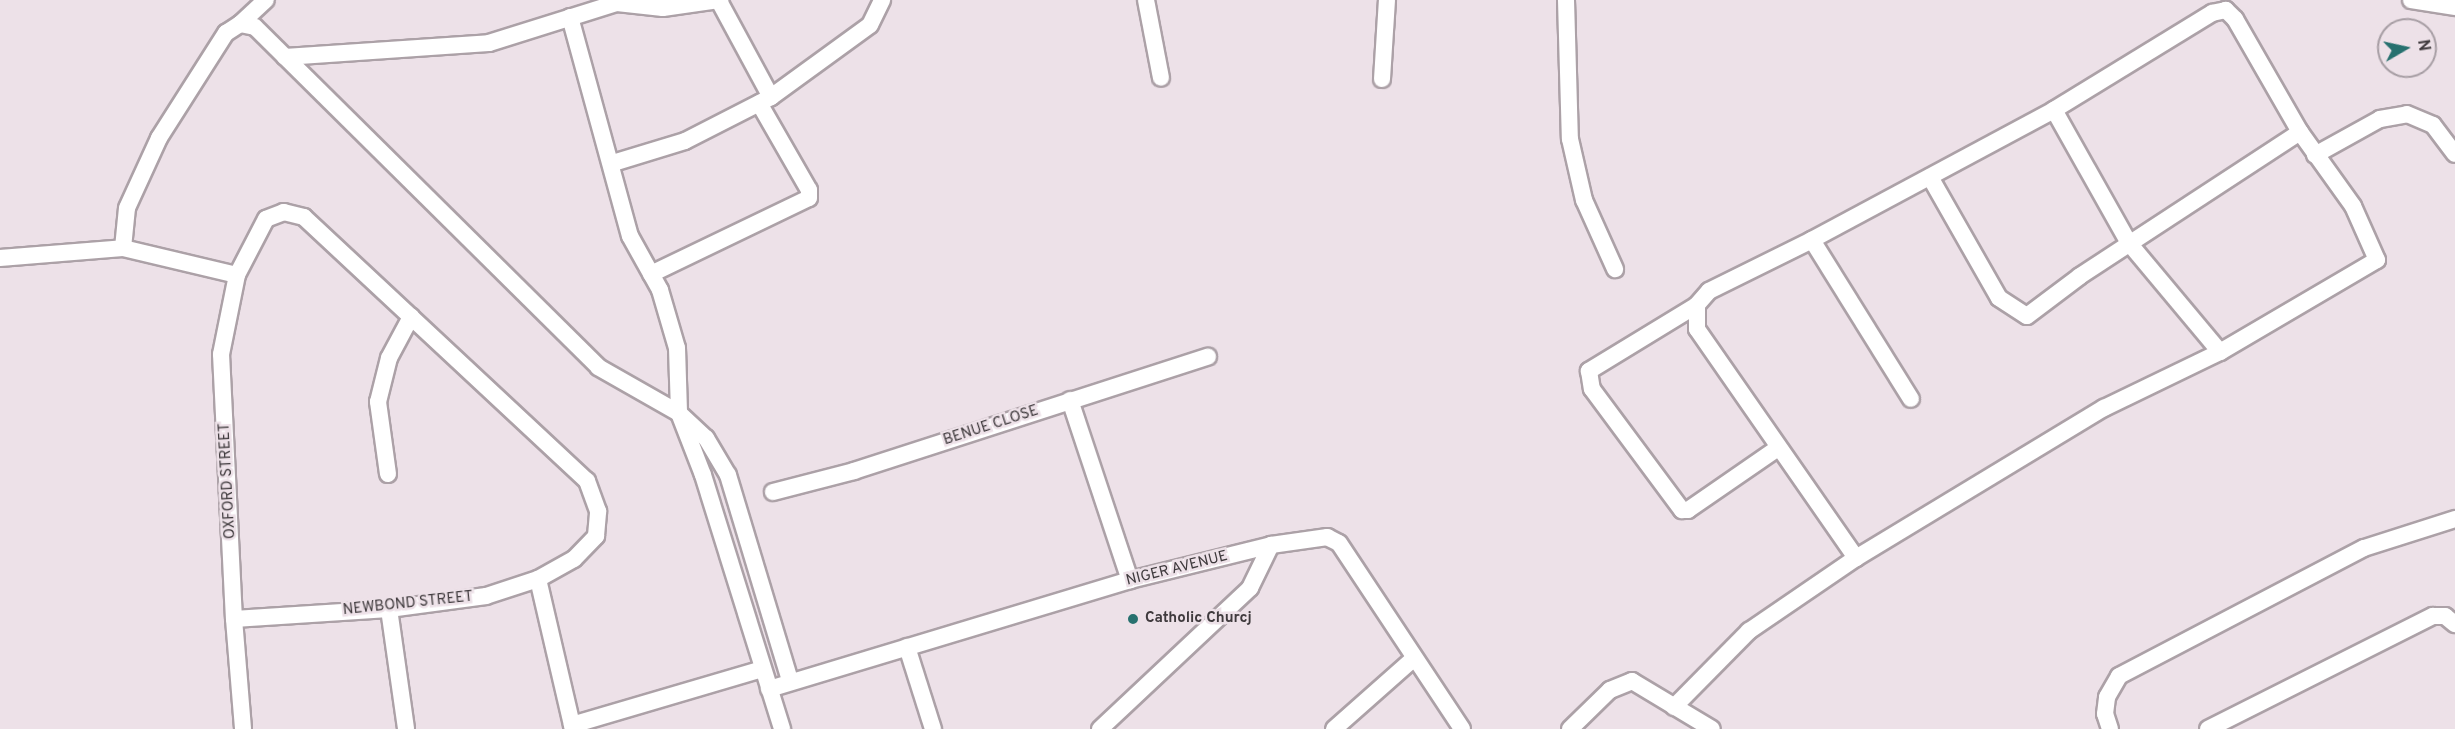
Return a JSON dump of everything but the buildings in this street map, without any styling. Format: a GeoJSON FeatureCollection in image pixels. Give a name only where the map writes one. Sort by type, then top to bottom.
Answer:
{"type":"FeatureCollection","features":[{"type":"Feature","properties":{"kind":"street"},"geometry":{"type":"LineString","coordinates":[[123,248],[127,208],[159,138],[226,33],[240,24],[266,0]]}},
{"type":"Feature","properties":{"kind":"street"},"geometry":{"type":"LineString","coordinates":[[613,163],[685,141],[765,100],[870,25],[882,0]]}},
{"type":"Feature","properties":{"kind":"street"},"geometry":{"type":"LineString","coordinates":[[1146,0],[1161,78]]}},
{"type":"Feature","properties":{"kind":"street"},"geometry":{"type":"LineString","coordinates":[[1382,79],[1387,0]]}},
{"type":"Feature","properties":{"kind":"street"},"geometry":{"type":"LineString","coordinates":[[1566,0],[1570,139],[1584,200],[1615,269]]}},
{"type":"Feature","properties":{"kind":"street"},"geometry":{"type":"LineString","coordinates":[[2411,0],[2455,6]]}},
{"type":"Feature","properties":{"kind":"street"},"geometry":{"type":"LineString","coordinates":[[285,57],[489,44],[617,3],[663,8],[720,1],[809,190],[809,198],[651,274]]}},
{"type":"Feature","properties":{"kind":"street"},"geometry":{"type":"LineString","coordinates":[[1674,707],[1749,631],[1856,558],[2104,408],[2220,352],[2377,260],[2353,206],[2300,132],[2235,19],[2226,10],[2212,13],[2054,110],[1812,240],[1708,291],[1697,305],[1589,371],[1589,384],[1682,510],[1688,510],[1778,448]]}},
{"type":"Feature","properties":{"kind":"street"},"geometry":{"type":"LineString","coordinates":[[570,17],[613,163],[630,236],[660,290],[677,348],[679,412],[703,475],[782,729]]}},
{"type":"Feature","properties":{"kind":"street"},"geometry":{"type":"LineString","coordinates":[[240,24],[255,27],[598,367],[679,412],[706,438],[728,475],[797,679]]}},
{"type":"Feature","properties":{"kind":"street"},"geometry":{"type":"LineString","coordinates":[[2054,110],[2129,243],[2220,352]]}},
{"type":"Feature","properties":{"kind":"street"},"geometry":{"type":"LineString","coordinates":[[2315,155],[2380,119],[2407,114],[2433,125],[2455,154]]}},
{"type":"Feature","properties":{"kind":"street"},"geometry":{"type":"LineString","coordinates":[[1930,177],[1999,298],[2027,316],[2129,243],[2300,132]]}},
{"type":"Feature","properties":{"kind":"street","name":"OXFORD STREET"},"geometry":{"type":"LineString","coordinates":[[243,729],[234,619],[222,354],[237,275],[266,219],[284,212],[304,217],[411,317]]}},
{"type":"Feature","properties":{"kind":"street"},"geometry":{"type":"LineString","coordinates":[[1812,240],[1911,399]]}},
{"type":"Feature","properties":{"kind":"street"},"geometry":{"type":"LineString","coordinates":[[0,258],[123,248],[237,275]]}},
{"type":"Feature","properties":{"kind":"street"},"geometry":{"type":"LineString","coordinates":[[1697,305],[1697,329],[1856,558]]}},
{"type":"Feature","properties":{"kind":"street"},"geometry":{"type":"LineString","coordinates":[[388,474],[378,402],[389,358],[411,317]]}},
{"type":"Feature","properties":{"kind":"street","name":"NEWBOND STREET"},"geometry":{"type":"LineString","coordinates":[[234,619],[389,609],[486,596],[538,579],[574,560],[596,536],[598,511],[587,481],[411,317]]}},
{"type":"Feature","properties":{"kind":"street","name":"BENUE CLOSE"},"geometry":{"type":"LineString","coordinates":[[773,492],[854,471],[1208,357]]}},
{"type":"Feature","properties":{"kind":"street"},"geometry":{"type":"LineString","coordinates":[[1070,400],[1130,580]]}},
{"type":"Feature","properties":{"kind":"street"},"geometry":{"type":"LineString","coordinates":[[2110,729],[2105,714],[2107,697],[2119,676],[2364,548],[2455,519]]}},
{"type":"Feature","properties":{"kind":"street","name":"NIGER AVENUE"},"geometry":{"type":"LineString","coordinates":[[769,689],[1130,580],[1271,545],[1327,537],[1339,543],[1413,659],[1462,729]]}},
{"type":"Feature","properties":{"kind":"street"},"geometry":{"type":"LineString","coordinates":[[1100,729],[1251,588],[1271,545]]}},
{"type":"Feature","properties":{"kind":"street"},"geometry":{"type":"LineString","coordinates":[[538,579],[573,727],[762,669]]}},
{"type":"Feature","properties":{"kind":"street"},"geometry":{"type":"LineString","coordinates":[[389,609],[406,729]]}},
{"type":"Feature","properties":{"kind":"street"},"geometry":{"type":"LineString","coordinates":[[2208,729],[2433,616],[2445,616],[2455,624]]}},
{"type":"Feature","properties":{"kind":"street"},"geometry":{"type":"LineString","coordinates":[[907,647],[933,729]]}},
{"type":"Feature","properties":{"kind":"street"},"geometry":{"type":"LineString","coordinates":[[1334,729],[1413,659]]}},
{"type":"Feature","properties":{"kind":"street"},"geometry":{"type":"LineString","coordinates":[[1570,729],[1610,690],[1632,681],[1712,729]]}},
{"type":"Feature","properties":{"kind":"place","name":"Catholic Churcj"},"geometry":{"type":"Point","coordinates":[1133,619]}}]}
